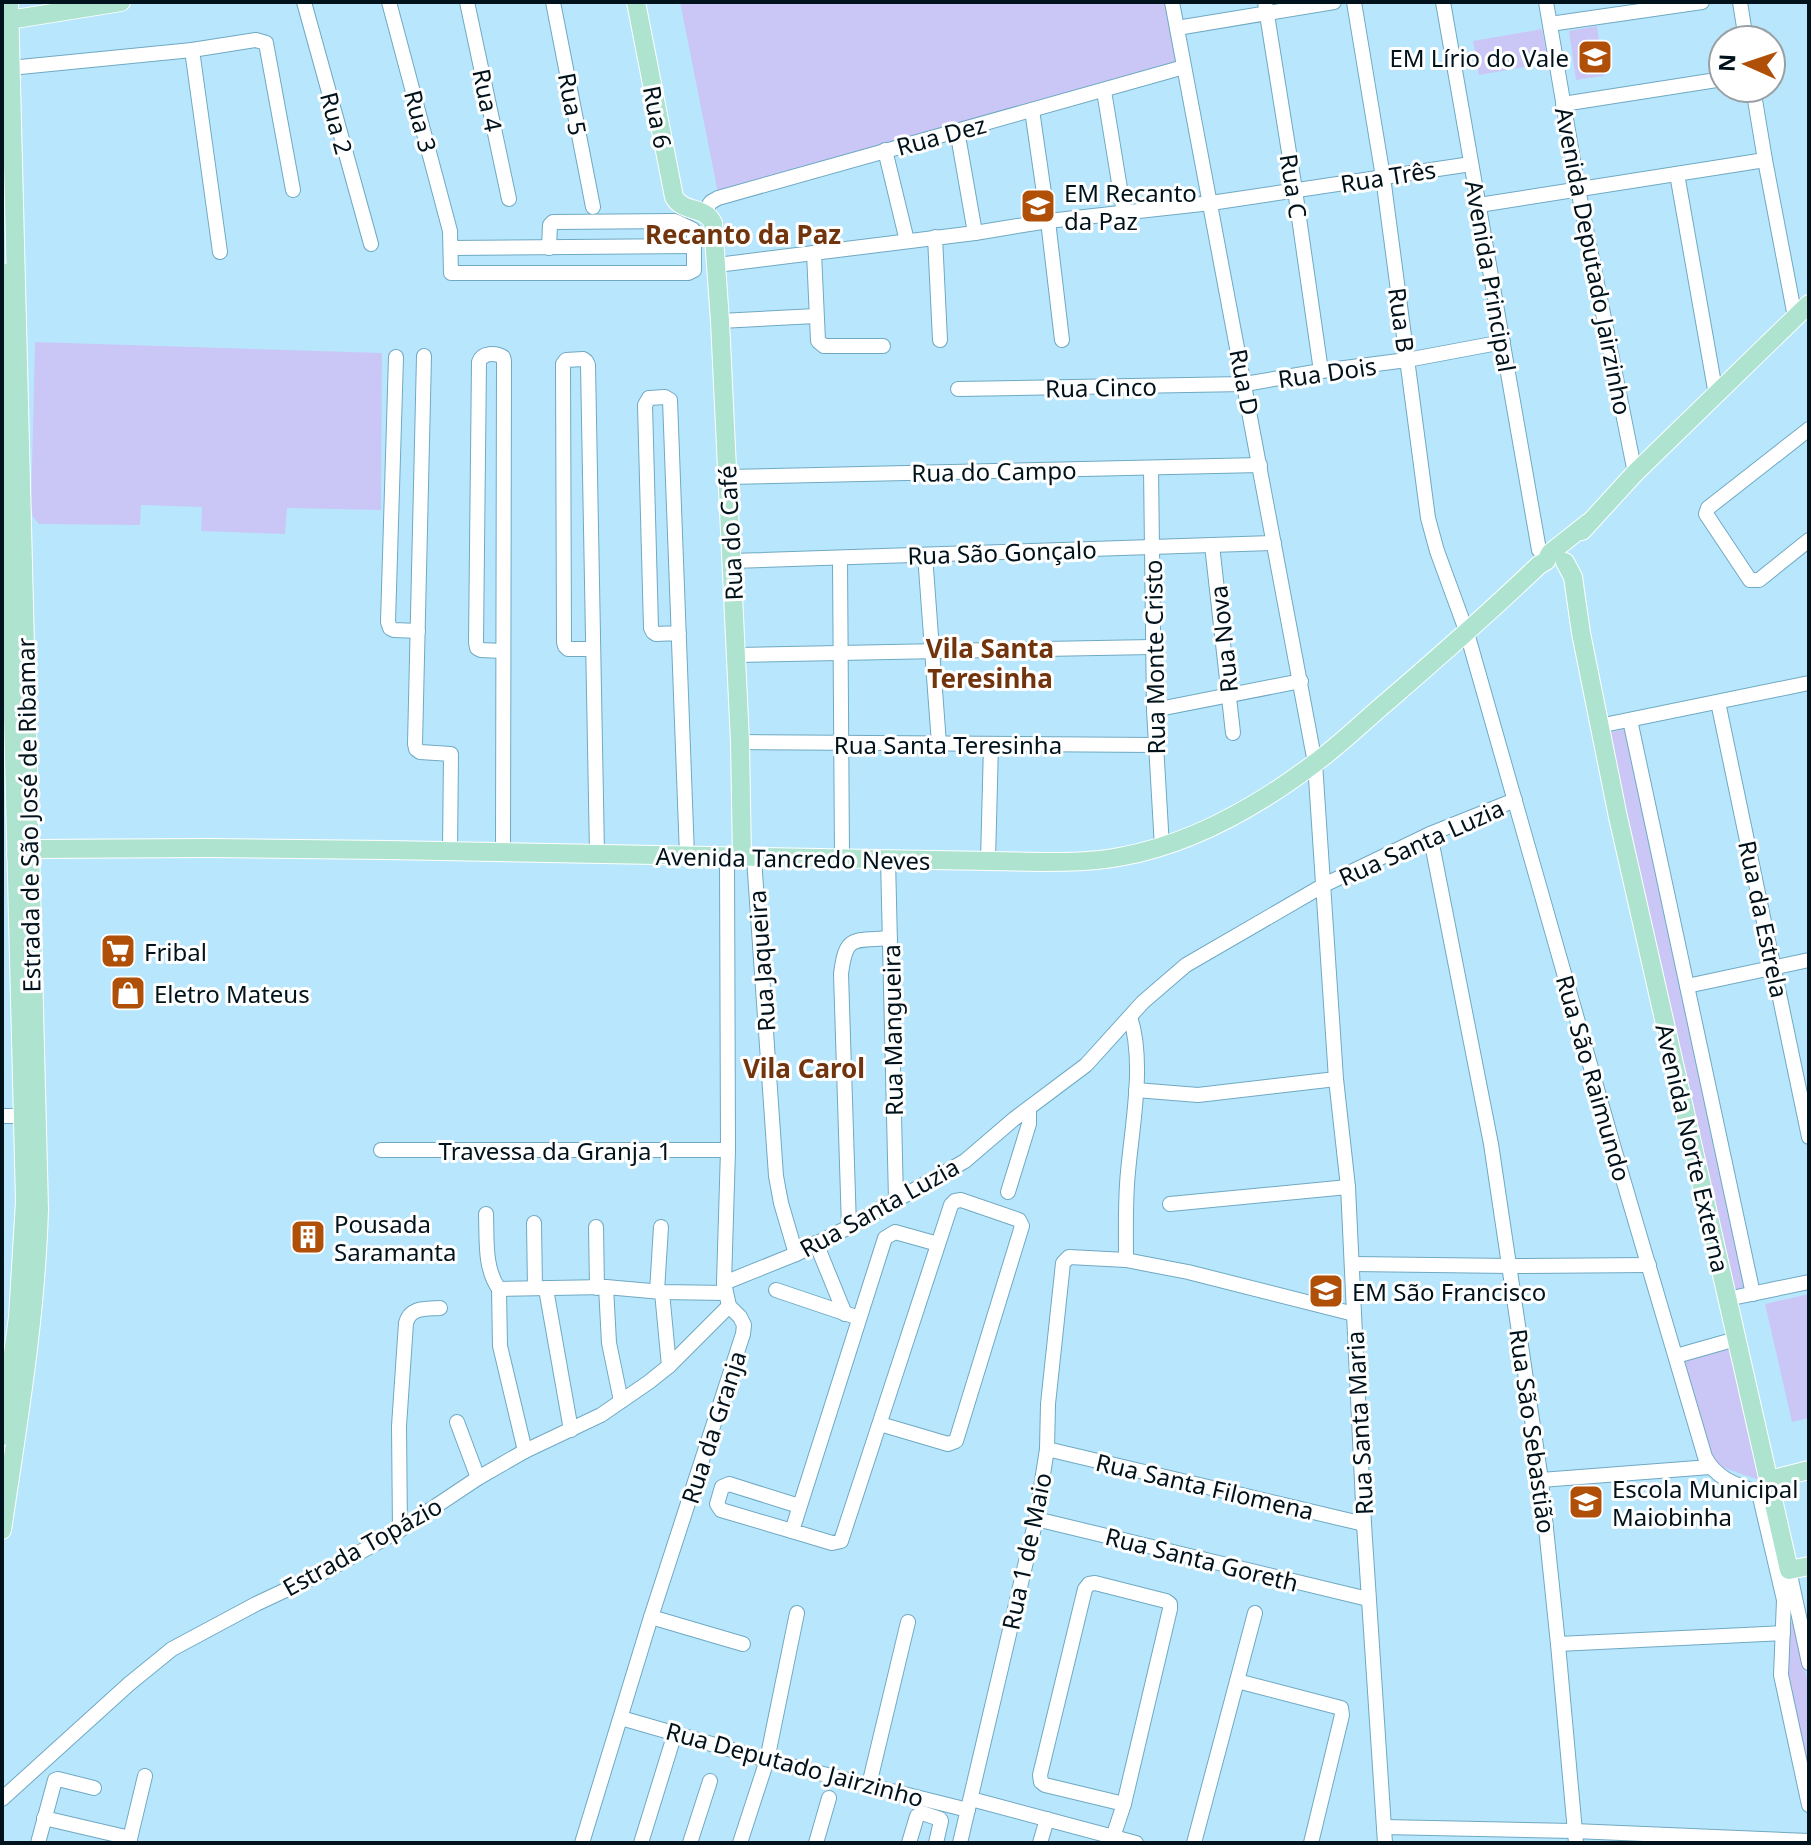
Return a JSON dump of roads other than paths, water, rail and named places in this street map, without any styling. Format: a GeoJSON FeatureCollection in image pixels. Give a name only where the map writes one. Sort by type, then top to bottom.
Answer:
{"type":"FeatureCollection","features":[{"type":"Feature","properties":{"kind":"main road"},"geometry":{"type":"LineString","coordinates":[[7,17],[121,2]]}},
{"type":"Feature","properties":{"kind":"main road","name":"Rua 6"},"geometry":{"type":"LineString","coordinates":[[636,2],[674,197],[681,206],[704,212]]}},
{"type":"Feature","properties":{"kind":"main road","name":"Estrada de São José de Ribamar"},"geometry":{"type":"LineString","coordinates":[[2,1530],[18,1428],[37,1265],[39,1209],[22,852],[7,17]]}},
{"type":"Feature","properties":{"kind":"main road","name":"Rua do Café"},"geometry":{"type":"LineString","coordinates":[[704,212],[713,223],[717,265],[740,742],[741,858]]}},
{"type":"Feature","properties":{"kind":"main road","name":"Estrada de São José de Ribamar"},"geometry":{"type":"LineString","coordinates":[[2,272],[9,833],[22,852],[10,916],[23,1116],[25,1201],[15,1342],[2,1436]]}},
{"type":"Feature","properties":{"kind":"main road","name":"Avenida Tancredo Neves"},"geometry":{"type":"LineString","coordinates":[[22,852],[209,848],[1053,862],[1121,857],[1162,847],[1202,832],[1251,806],[1315,763],[1492,611],[1538,576],[1635,473],[1803,316]]}},
{"type":"Feature","properties":{"kind":"main road","name":"Avenida Tancredo Neves"},"geometry":{"type":"LineString","coordinates":[[1574,543],[1588,523]]}},
{"type":"Feature","properties":{"kind":"main road","name":"Avenida Norte Externa"},"geometry":{"type":"LineString","coordinates":[[1574,543],[1572,556],[1554,561],[1581,633],[1766,1488],[1789,1570]]}},
{"type":"Feature","properties":{"kind":"main road"},"geometry":{"type":"LineString","coordinates":[[1766,1488],[1809,1470]]}},
{"type":"Feature","properties":{"kind":"main road"},"geometry":{"type":"LineString","coordinates":[[1789,1570],[1809,1566]]}},
{"type":"Feature","properties":{"kind":"street","name":"Rua 2"},"geometry":{"type":"LineString","coordinates":[[304,2],[371,244]]}},
{"type":"Feature","properties":{"kind":"street","name":"Rua 3"},"geometry":{"type":"LineString","coordinates":[[389,2],[451,244],[450,270],[454,275],[692,272],[694,246]]}},
{"type":"Feature","properties":{"kind":"street","name":"Rua 4"},"geometry":{"type":"LineString","coordinates":[[467,2],[509,199]]}},
{"type":"Feature","properties":{"kind":"street","name":"Rua 5"},"geometry":{"type":"LineString","coordinates":[[553,2],[593,207]]}},
{"type":"Feature","properties":{"kind":"street","name":"Rua D"},"geometry":{"type":"LineString","coordinates":[[1172,2],[1315,763]]}},
{"type":"Feature","properties":{"kind":"street"},"geometry":{"type":"LineString","coordinates":[[1177,28],[1266,8],[1334,2]]}},
{"type":"Feature","properties":{"kind":"street","name":"Rua B"},"geometry":{"type":"LineString","coordinates":[[1354,2],[1383,177],[1428,518],[1467,633]]}},
{"type":"Feature","properties":{"kind":"street","name":"Avenida Principal"},"geometry":{"type":"LineString","coordinates":[[1443,2],[1503,342],[1554,561]]}},
{"type":"Feature","properties":{"kind":"street","name":"Avenida Deputado Jairzinho"},"geometry":{"type":"LineString","coordinates":[[1546,2],[1578,189],[1635,473]]}},
{"type":"Feature","properties":{"kind":"street"},"geometry":{"type":"LineString","coordinates":[[1550,24],[1702,2]]}},
{"type":"Feature","properties":{"kind":"street"},"geometry":{"type":"LineString","coordinates":[[1740,2],[1743,24]]}},
{"type":"Feature","properties":{"kind":"street","name":"Rua C"},"geometry":{"type":"LineString","coordinates":[[1266,8],[1321,371]]}},
{"type":"Feature","properties":{"kind":"street"},"geometry":{"type":"LineString","coordinates":[[10,68],[192,50],[256,40],[266,43],[293,190]]}},
{"type":"Feature","properties":{"kind":"street"},"geometry":{"type":"LineString","coordinates":[[192,50],[220,252]]}},
{"type":"Feature","properties":{"kind":"street","name":"Rua Dez"},"geometry":{"type":"LineString","coordinates":[[704,212],[718,198],[1184,67]]}},
{"type":"Feature","properties":{"kind":"street"},"geometry":{"type":"LineString","coordinates":[[1563,104],[1707,82]]}},
{"type":"Feature","properties":{"kind":"street"},"geometry":{"type":"LineString","coordinates":[[1104,91],[1124,213]]}},
{"type":"Feature","properties":{"kind":"street"},"geometry":{"type":"LineString","coordinates":[[1756,104],[1765,160],[1803,316]]}},
{"type":"Feature","properties":{"kind":"street"},"geometry":{"type":"LineString","coordinates":[[1032,110],[1062,340]]}},
{"type":"Feature","properties":{"kind":"street"},"geometry":{"type":"LineString","coordinates":[[957,130],[975,233]]}},
{"type":"Feature","properties":{"kind":"street"},"geometry":{"type":"LineString","coordinates":[[885,150],[907,241]]}},
{"type":"Feature","properties":{"kind":"street"},"geometry":{"type":"LineString","coordinates":[[1479,205],[1765,160]]}},
{"type":"Feature","properties":{"kind":"street","name":"Rua Três"},"geometry":{"type":"LineString","coordinates":[[1211,203],[1471,164]]}},
{"type":"Feature","properties":{"kind":"street"},"geometry":{"type":"LineString","coordinates":[[1677,174],[1716,395]]}},
{"type":"Feature","properties":{"kind":"street"},"geometry":{"type":"LineString","coordinates":[[717,265],[1048,221],[1211,203]]}},
{"type":"Feature","properties":{"kind":"street"},"geometry":{"type":"LineString","coordinates":[[451,244],[549,248],[694,246],[692,229],[675,221],[553,222],[550,225],[549,248]]}},
{"type":"Feature","properties":{"kind":"street"},"geometry":{"type":"LineString","coordinates":[[935,237],[940,340]]}},
{"type":"Feature","properties":{"kind":"street"},"geometry":{"type":"LineString","coordinates":[[814,253],[820,344],[883,346]]}},
{"type":"Feature","properties":{"kind":"street"},"geometry":{"type":"LineString","coordinates":[[720,321],[816,316]]}},
{"type":"Feature","properties":{"kind":"street","name":"Rua Dois"},"geometry":{"type":"LineString","coordinates":[[1245,384],[1503,342]]}},
{"type":"Feature","properties":{"kind":"street"},"geometry":{"type":"LineString","coordinates":[[503,651],[481,650],[476,642],[479,362],[484,355],[500,355],[504,361],[503,852]]}},
{"type":"Feature","properties":{"kind":"street"},"geometry":{"type":"LineString","coordinates":[[424,356],[415,744],[420,752],[451,754],[450,851]]}},
{"type":"Feature","properties":{"kind":"street"},"geometry":{"type":"LineString","coordinates":[[396,357],[388,622],[394,630],[418,631]]}},
{"type":"Feature","properties":{"kind":"street"},"geometry":{"type":"LineString","coordinates":[[592,649],[568,649],[564,642],[563,364],[566,360],[583,359],[588,365],[597,854]]}},
{"type":"Feature","properties":{"kind":"street","name":"Rua Cinco"},"geometry":{"type":"LineString","coordinates":[[958,389],[1245,384]]}},
{"type":"Feature","properties":{"kind":"street"},"geometry":{"type":"LineString","coordinates":[[679,633],[656,634],[651,628],[645,405],[649,398],[665,397],[670,400],[679,633],[687,856]]}},
{"type":"Feature","properties":{"kind":"street"},"geometry":{"type":"LineString","coordinates":[[1809,429],[1708,508],[1706,514],[1750,580],[1759,580],[1809,540]]}},
{"type":"Feature","properties":{"kind":"street","name":"Rua do Campo"},"geometry":{"type":"LineString","coordinates":[[727,477],[1260,465]]}},
{"type":"Feature","properties":{"kind":"street","name":"Rua Monte Cristo"},"geometry":{"type":"LineString","coordinates":[[1151,468],[1152,647],[1162,847]]}},
{"type":"Feature","properties":{"kind":"street","name":"Rua São Gonçalo"},"geometry":{"type":"LineString","coordinates":[[731,561],[1274,543]]}},
{"type":"Feature","properties":{"kind":"street","name":"Rua Nova"},"geometry":{"type":"LineString","coordinates":[[1212,545],[1233,733]]}},
{"type":"Feature","properties":{"kind":"street"},"geometry":{"type":"LineString","coordinates":[[925,555],[939,744]]}},
{"type":"Feature","properties":{"kind":"street"},"geometry":{"type":"LineString","coordinates":[[840,558],[842,859]]}},
{"type":"Feature","properties":{"kind":"street","name":"Rua São Raimundo"},"geometry":{"type":"LineString","coordinates":[[1467,633],[1615,1152],[1710,1467]]}},
{"type":"Feature","properties":{"kind":"street"},"geometry":{"type":"LineString","coordinates":[[736,655],[1152,647]]}},
{"type":"Feature","properties":{"kind":"street"},"geometry":{"type":"LineString","coordinates":[[1154,710],[1301,681]]}},
{"type":"Feature","properties":{"kind":"street"},"geometry":{"type":"LineString","coordinates":[[1599,726],[1809,685]]}},
{"type":"Feature","properties":{"kind":"street","name":"Rua da Estrela"},"geometry":{"type":"LineString","coordinates":[[1718,702],[1809,1137]]}},
{"type":"Feature","properties":{"kind":"street","name":"Avenida Norte Externa"},"geometry":{"type":"LineString","coordinates":[[1630,720],[1753,1294]]}},
{"type":"Feature","properties":{"kind":"street","name":"Rua Santa Teresinha"},"geometry":{"type":"LineString","coordinates":[[740,742],[1155,745]]}},
{"type":"Feature","properties":{"kind":"street"},"geometry":{"type":"LineString","coordinates":[[988,861],[991,745]]}},
{"type":"Feature","properties":{"kind":"street","name":"Rua Santa Maria"},"geometry":{"type":"LineString","coordinates":[[1315,763],[1336,1079],[1353,1264],[1368,1599],[1385,1843]]}},
{"type":"Feature","properties":{"kind":"street","name":"Rua Santa Luzia"},"geometry":{"type":"LineString","coordinates":[[727,1294],[965,1161],[1014,1119],[1086,1065],[1143,1002],[1186,965],[1324,885],[1430,834],[1515,800]]}},
{"type":"Feature","properties":{"kind":"street","name":"Rua São Sebastião"},"geometry":{"type":"LineString","coordinates":[[1430,834],[1491,1144],[1541,1480],[1575,1837]]}},
{"type":"Feature","properties":{"kind":"street","name":"Rua da Granja"},"geometry":{"type":"LineString","coordinates":[[582,1843],[743,1334],[744,1325],[727,1294],[728,1150],[741,858]]}},
{"type":"Feature","properties":{"kind":"street","name":"Rua Jaqueira"},"geometry":{"type":"LineString","coordinates":[[741,858],[776,1176],[796,1254]]}},
{"type":"Feature","properties":{"kind":"street","name":"Rua Mangueira"},"geometry":{"type":"LineString","coordinates":[[888,859],[896,1200]]}},
{"type":"Feature","properties":{"kind":"street"},"geometry":{"type":"LineString","coordinates":[[849,1227],[841,974],[848,945],[854,941],[890,938]]}},
{"type":"Feature","properties":{"kind":"street"},"geometry":{"type":"LineString","coordinates":[[1687,986],[1809,960]]}},
{"type":"Feature","properties":{"kind":"street"},"geometry":{"type":"LineString","coordinates":[[1130,1017],[1135,1038],[1136,1090],[1128,1175],[1126,1260],[1227,1281],[1354,1314]]}},
{"type":"Feature","properties":{"kind":"street"},"geometry":{"type":"LineString","coordinates":[[1136,1090],[1198,1095],[1336,1079]]}},
{"type":"Feature","properties":{"kind":"street"},"geometry":{"type":"LineString","coordinates":[[1008,1192],[1029,1124],[1029,1109]]}},
{"type":"Feature","properties":{"kind":"street"},"geometry":{"type":"LineString","coordinates":[[2,1116],[23,1116]]}},
{"type":"Feature","properties":{"kind":"street","name":"Travessa da Granja 1"},"geometry":{"type":"LineString","coordinates":[[381,1150],[728,1150]]}},
{"type":"Feature","properties":{"kind":"street"},"geometry":{"type":"LineString","coordinates":[[1170,1204],[1348,1187]]}},
{"type":"Feature","properties":{"kind":"street"},"geometry":{"type":"LineString","coordinates":[[799,1506],[729,1484],[722,1487],[717,1504],[721,1510],[832,1543],[841,1541],[951,1205],[961,1200],[1022,1222],[956,1441],[948,1444],[880,1424]]}},
{"type":"Feature","properties":{"kind":"street"},"geometry":{"type":"LineString","coordinates":[[486,1214],[489,1270],[499,1289],[500,1346],[525,1451]]}},
{"type":"Feature","properties":{"kind":"street"},"geometry":{"type":"LineString","coordinates":[[534,1223],[540,1288],[571,1430]]}},
{"type":"Feature","properties":{"kind":"street"},"geometry":{"type":"LineString","coordinates":[[596,1227],[601,1288],[621,1401]]}},
{"type":"Feature","properties":{"kind":"street"},"geometry":{"type":"LineString","coordinates":[[661,1227],[660,1291],[669,1366]]}},
{"type":"Feature","properties":{"kind":"street"},"geometry":{"type":"LineString","coordinates":[[792,1531],[852,1316],[885,1238],[895,1232],[938,1244]]}},
{"type":"Feature","properties":{"kind":"street"},"geometry":{"type":"LineString","coordinates":[[816,1243],[852,1316]]}},
{"type":"Feature","properties":{"kind":"street","name":"Rua 1 de Maio"},"geometry":{"type":"LineString","coordinates":[[960,1843],[1036,1519],[1047,1449],[1048,1404],[1063,1263],[1069,1257],[1126,1260]]}},
{"type":"Feature","properties":{"kind":"street"},"geometry":{"type":"LineString","coordinates":[[1353,1264],[1649,1265]]}},
{"type":"Feature","properties":{"kind":"street"},"geometry":{"type":"LineString","coordinates":[[1727,1299],[1809,1282]]}},
{"type":"Feature","properties":{"kind":"street"},"geometry":{"type":"LineString","coordinates":[[499,1289],[601,1288],[727,1294]]}},
{"type":"Feature","properties":{"kind":"street"},"geometry":{"type":"LineString","coordinates":[[776,1290],[852,1316]]}},
{"type":"Feature","properties":{"kind":"street","name":"Estrada Topázio"},"geometry":{"type":"LineString","coordinates":[[2,1799],[172,1649],[324,1572],[400,1530],[525,1451],[601,1415],[669,1366],[727,1294]]}},
{"type":"Feature","properties":{"kind":"street"},"geometry":{"type":"LineString","coordinates":[[400,1530],[399,1426],[406,1323],[413,1311],[440,1308]]}},
{"type":"Feature","properties":{"kind":"street"},"geometry":{"type":"LineString","coordinates":[[1676,1356],[1736,1339]]}},
{"type":"Feature","properties":{"kind":"street"},"geometry":{"type":"LineString","coordinates":[[457,1422],[478,1478]]}},
{"type":"Feature","properties":{"kind":"street","name":"Rua Santa Filomena"},"geometry":{"type":"LineString","coordinates":[[1047,1449],[1364,1524]]}},
{"type":"Feature","properties":{"kind":"street"},"geometry":{"type":"LineString","coordinates":[[1541,1480],[1710,1467],[1727,1481],[1766,1488],[1784,1600],[1782,1688],[1809,1805]]}},
{"type":"Feature","properties":{"kind":"street","name":"Rua Santa Goreth"},"geometry":{"type":"LineString","coordinates":[[1036,1519],[1368,1599]]}},
{"type":"Feature","properties":{"kind":"street","name":"Avenida Norte Externa"},"geometry":{"type":"LineString","coordinates":[[1789,1570],[1809,1663]]}},
{"type":"Feature","properties":{"kind":"street"},"geometry":{"type":"LineString","coordinates":[[1113,1837],[1124,1804],[1170,1604],[1095,1583],[1085,1589],[1040,1775],[1045,1785],[1124,1804]]}},
{"type":"Feature","properties":{"kind":"street"},"geometry":{"type":"LineString","coordinates":[[740,1843],[767,1760],[797,1613]]}},
{"type":"Feature","properties":{"kind":"street"},"geometry":{"type":"LineString","coordinates":[[1194,1843],[1255,1613]]}},
{"type":"Feature","properties":{"kind":"street"},"geometry":{"type":"LineString","coordinates":[[651,1617],[743,1644]]}},
{"type":"Feature","properties":{"kind":"street"},"geometry":{"type":"LineString","coordinates":[[869,1785],[908,1622]]}},
{"type":"Feature","properties":{"kind":"street"},"geometry":{"type":"LineString","coordinates":[[1558,1644],[1783,1633]]}},
{"type":"Feature","properties":{"kind":"street"},"geometry":{"type":"LineString","coordinates":[[1237,1681],[1341,1708],[1342,1715],[1311,1843]]}},
{"type":"Feature","properties":{"kind":"street","name":"Rua Deputado Jairzinho"},"geometry":{"type":"LineString","coordinates":[[621,1718],[767,1760],[869,1785],[1047,1819],[1136,1843]]}},
{"type":"Feature","properties":{"kind":"street"},"geometry":{"type":"LineString","coordinates":[[641,1843],[675,1733]]}},
{"type":"Feature","properties":{"kind":"street"},"geometry":{"type":"LineString","coordinates":[[44,1818],[130,1841],[145,1776]]}},
{"type":"Feature","properties":{"kind":"street"},"geometry":{"type":"LineString","coordinates":[[38,1843],[55,1780],[94,1788]]}},
{"type":"Feature","properties":{"kind":"street"},"geometry":{"type":"LineString","coordinates":[[690,1843],[710,1781]]}},
{"type":"Feature","properties":{"kind":"street"},"geometry":{"type":"LineString","coordinates":[[816,1843],[829,1798]]}},
{"type":"Feature","properties":{"kind":"street"},"geometry":{"type":"LineString","coordinates":[[909,1843],[917,1816],[922,1813],[941,1821],[936,1843]]}},
{"type":"Feature","properties":{"kind":"street"},"geometry":{"type":"LineString","coordinates":[[1040,1843],[1047,1819]]}},
{"type":"Feature","properties":{"kind":"street"},"geometry":{"type":"LineString","coordinates":[[1384,1827],[1575,1837],[1809,1841]]}},
{"type":"Feature","properties":{"kind":"place","name":"EM Lírio do Vale"},"geometry":{"type":"Point","coordinates":[1595,57]}},
{"type":"Feature","properties":{"kind":"place","name":"EM Recanto da Paz"},"geometry":{"type":"Point","coordinates":[1038,206]}},
{"type":"Feature","properties":{"kind":"place","name":"Fribal"},"geometry":{"type":"Point","coordinates":[118,951]}},
{"type":"Feature","properties":{"kind":"place","name":"Eletro Mateus"},"geometry":{"type":"Point","coordinates":[128,993]}},
{"type":"Feature","properties":{"kind":"place","name":"Pousada Saramanta"},"geometry":{"type":"Point","coordinates":[308,1237]}},
{"type":"Feature","properties":{"kind":"place","name":"EM São Francisco"},"geometry":{"type":"Point","coordinates":[1326,1291]}},
{"type":"Feature","properties":{"kind":"place","name":"Escola Municipal Maiobinha"},"geometry":{"type":"Point","coordinates":[1586,1502]}},
{"type":"Feature","properties":{"kind":"district","name":"Recanto da Paz"},"geometry":{"type":"Point","coordinates":[743,234]}},
{"type":"Feature","properties":{"kind":"district","name":"Vila Santa Teresinha"},"geometry":{"type":"Point","coordinates":[990,663]}},
{"type":"Feature","properties":{"kind":"district","name":"Vila Carol"},"geometry":{"type":"Point","coordinates":[804,1068]}}]}
